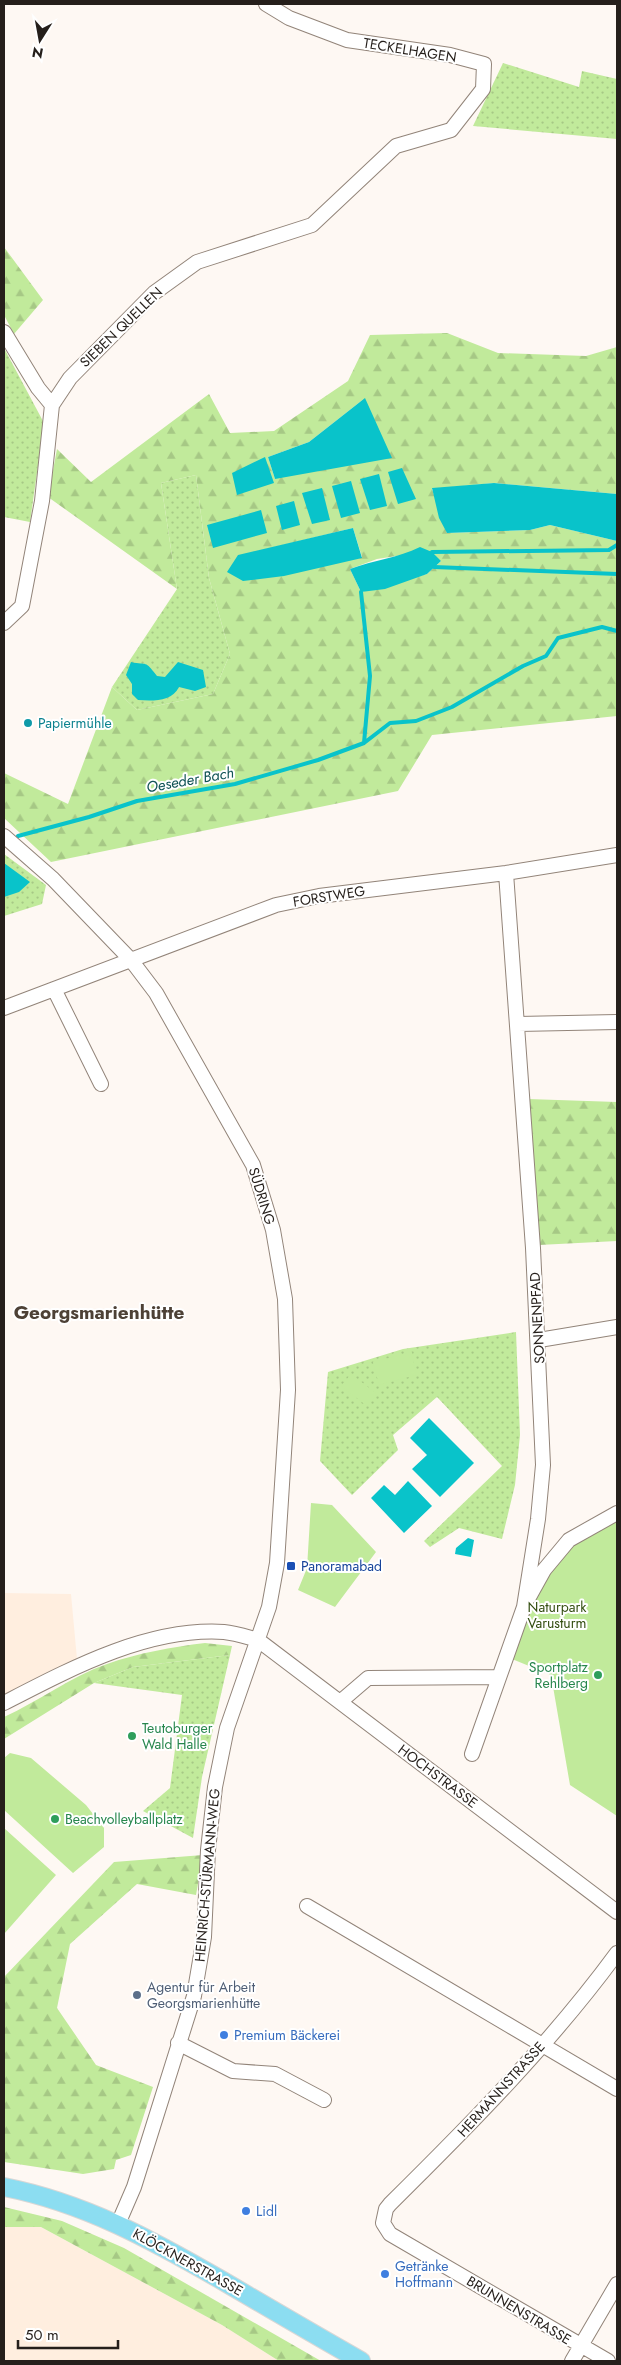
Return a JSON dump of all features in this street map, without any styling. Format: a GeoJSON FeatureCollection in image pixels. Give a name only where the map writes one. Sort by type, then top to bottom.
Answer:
{"type":"FeatureCollection","features":[{"type":"Feature","properties":{"kind":"main road","name":"KLÖCKNERSTRASSE"},"geometry":{"type":"LineString","coordinates":[[4,2187],[58,2201],[118,2224],[181,2257],[361,2361]]}},
{"type":"Feature","properties":{"kind":"street","name":"TECKELHAGEN"},"geometry":{"type":"LineString","coordinates":[[266,4],[289,18],[347,40],[450,55],[484,64],[483,89],[451,130]]}},
{"type":"Feature","properties":{"kind":"street","name":"SIEBEN QUELLEN"},"geometry":{"type":"LineString","coordinates":[[4,623],[22,606],[42,501],[52,404],[70,378],[154,293],[197,262],[312,225],[396,146],[451,130]]}},
{"type":"Feature","properties":{"kind":"street"},"geometry":{"type":"LineString","coordinates":[[4,332],[38,388],[52,404]]}},
{"type":"Feature","properties":{"kind":"street","name":"SÜDRING"},"geometry":{"type":"LineString","coordinates":[[4,836],[52,879],[131,960],[161,1001],[253,1165],[274,1238],[285,1299],[288,1390],[277,1563],[269,1607],[258,1640]]}},
{"type":"Feature","properties":{"kind":"street","name":"FORSTWEG"},"geometry":{"type":"LineString","coordinates":[[4,1008],[276,905],[319,896],[506,872],[617,855]]}},
{"type":"Feature","properties":{"kind":"street","name":"SONNENPFAD"},"geometry":{"type":"LineString","coordinates":[[472,1754],[524,1607],[538,1519],[543,1465],[539,1340],[506,872]]}},
{"type":"Feature","properties":{"kind":"street"},"geometry":{"type":"LineString","coordinates":[[54,988],[102,1084]]}},
{"type":"Feature","properties":{"kind":"street"},"geometry":{"type":"LineString","coordinates":[[518,1024],[617,1022]]}},
{"type":"Feature","properties":{"kind":"street"},"geometry":{"type":"LineString","coordinates":[[539,1340],[617,1327]]}},
{"type":"Feature","properties":{"kind":"street"},"geometry":{"type":"LineString","coordinates":[[524,1607],[544,1570],[569,1540],[617,1513]]}},
{"type":"Feature","properties":{"kind":"street"},"geometry":{"type":"LineString","coordinates":[[4,1703],[48,1680],[119,1649],[154,1640],[207,1631],[227,1632],[258,1640]]}},
{"type":"Feature","properties":{"kind":"street","name":"HOCHSTRASSE"},"geometry":{"type":"LineString","coordinates":[[258,1640],[617,1912]]}},
{"type":"Feature","properties":{"kind":"street","name":"HEINRICH-STÜRMANN-WEG"},"geometry":{"type":"LineString","coordinates":[[118,2224],[134,2187],[194,1996],[204,1937],[208,1850],[214,1787],[227,1728],[258,1640]]}},
{"type":"Feature","properties":{"kind":"street"},"geometry":{"type":"LineString","coordinates":[[340,1702],[368,1678],[499,1678]]}},
{"type":"Feature","properties":{"kind":"street"},"geometry":{"type":"LineString","coordinates":[[307,1906],[617,2089]]}},
{"type":"Feature","properties":{"kind":"street","name":"HERMANNSTRASSE"},"geometry":{"type":"LineString","coordinates":[[383,2223],[386,2209],[390,2204],[470,2125],[588,1992],[617,1953]]}},
{"type":"Feature","properties":{"kind":"street"},"geometry":{"type":"LineString","coordinates":[[178,2044],[233,2071],[275,2074],[324,2100]]}},
{"type":"Feature","properties":{"kind":"street","name":"BRUNNENSTRASSE"},"geometry":{"type":"LineString","coordinates":[[383,2223],[390,2234],[608,2361]]}},
{"type":"Feature","properties":{"kind":"street"},"geometry":{"type":"LineString","coordinates":[[572,2361],[617,2284]]}},
{"type":"Feature","properties":{"kind":"shaded area"},"geometry":{"type":"Polygon","coordinates":[[[4,1593],[71,1594],[77,1659],[4,1695],[4,1593]]]}},
{"type":"Feature","properties":{"kind":"shaded area"},"geometry":{"type":"Polygon","coordinates":[[[4,2227],[41,2227],[222,2325],[279,2361],[4,2361],[4,2227]]]}},
{"type":"Feature","properties":{"kind":"green space"},"geometry":{"type":"Polygon","coordinates":[[[503,63],[579,87],[582,71],[617,79],[617,139],[473,126],[503,63]]]}},
{"type":"Feature","properties":{"kind":"green space"},"geometry":{"type":"Polygon","coordinates":[[[4,247],[43,300],[14,334],[4,315],[4,247]]]}},
{"type":"Feature","properties":{"kind":"green space"},"geometry":{"type":"Polygon","coordinates":[[[447,333],[498,353],[586,356],[617,347],[617,494],[494,483],[432,489],[447,533],[530,530],[550,525],[617,541],[617,716],[432,735],[398,791],[51,862],[4,818],[4,773],[68,804],[112,687],[137,710],[213,694],[230,654],[209,578],[196,475],[161,483],[177,589],[48,497],[57,449],[91,482],[209,394],[230,433],[274,431],[348,381],[370,335],[447,333]],[[365,398],[309,442],[268,457],[275,479],[365,398]],[[353,528],[238,556],[362,557],[353,528]],[[403,555],[377,559],[350,569],[361,592],[427,574],[441,561],[403,555]]]}},
{"type":"Feature","properties":{"kind":"green space"},"geometry":{"type":"Polygon","coordinates":[[[4,348],[44,423],[30,522],[4,517],[4,348]]]}},
{"type":"Feature","properties":{"kind":"green space"},"geometry":{"type":"Polygon","coordinates":[[[196,475],[209,578],[230,654],[213,694],[137,710],[112,687],[177,589],[161,483],[196,475]]]}},
{"type":"Feature","properties":{"kind":"green space"},"geometry":{"type":"Polygon","coordinates":[[[4,854],[46,885],[42,904],[4,916],[4,854]]]}},
{"type":"Feature","properties":{"kind":"green space"},"geometry":{"type":"Polygon","coordinates":[[[528,1099],[617,1102],[617,1241],[539,1245],[528,1099]]]}},
{"type":"Feature","properties":{"kind":"green space"},"geometry":{"type":"Polygon","coordinates":[[[516,1332],[520,1435],[515,1485],[502,1539],[459,1528],[430,1547],[424,1541],[502,1466],[437,1397],[393,1435],[398,1450],[352,1495],[320,1461],[328,1372],[403,1349],[516,1332]]]}},
{"type":"Feature","properties":{"kind":"green space"},"geometry":{"type":"Polygon","coordinates":[[[412,1352],[416,1375],[379,1385],[373,1362],[412,1352]]]}},
{"type":"Feature","properties":{"kind":"green space"},"geometry":{"type":"Polygon","coordinates":[[[351,1374],[377,1394],[367,1406],[341,1386],[351,1374]]]}},
{"type":"Feature","properties":{"kind":"green space"},"geometry":{"type":"Polygon","coordinates":[[[311,1503],[332,1505],[376,1552],[335,1607],[298,1590],[307,1568],[311,1503]]]}},
{"type":"Feature","properties":{"kind":"green space","name":"Naturpark Varusturm"},"geometry":{"type":"Polygon","coordinates":[[[617,1513],[617,1816],[570,1785],[551,1675],[512,1659],[524,1607],[569,1540],[617,1513]]]}},
{"type":"Feature","properties":{"kind":"green space"},"geometry":{"type":"Polygon","coordinates":[[[205,1643],[232,1646],[230,1655],[133,1667],[94,1683],[4,1739],[4,1717],[93,1669],[131,1657],[205,1643]]]}},
{"type":"Feature","properties":{"kind":"green space"},"geometry":{"type":"Polygon","coordinates":[[[230,1655],[202,1777],[193,1838],[143,1811],[170,1788],[182,1695],[94,1683],[133,1667],[230,1655]]]}},
{"type":"Feature","properties":{"kind":"green space","name":"Beachvolleyballplatz"},"geometry":{"type":"Polygon","coordinates":[[[10,1753],[31,1758],[86,1805],[104,1828],[104,1847],[73,1873],[4,1810],[4,1758],[10,1753]]]}},
{"type":"Feature","properties":{"kind":"green space"},"geometry":{"type":"Polygon","coordinates":[[[4,1828],[56,1875],[4,1934],[4,1828]]]}},
{"type":"Feature","properties":{"kind":"green space"},"geometry":{"type":"Polygon","coordinates":[[[203,1855],[196,1895],[137,1884],[70,1944],[57,2008],[96,2065],[153,2087],[131,2155],[116,2160],[114,2169],[83,2174],[4,2162],[4,1977],[114,1862],[203,1855]]]}},
{"type":"Feature","properties":{"kind":"green space"},"geometry":{"type":"Polygon","coordinates":[[[4,2207],[62,2221],[124,2248],[321,2361],[279,2361],[222,2325],[41,2227],[4,2227],[4,2207]]]}},
{"type":"Feature","properties":{"kind":"water"},"geometry":{"type":"Polygon","coordinates":[[[365,398],[392,458],[275,479],[268,457],[309,442],[365,398]]]}},
{"type":"Feature","properties":{"kind":"water"},"geometry":{"type":"Polygon","coordinates":[[[265,457],[274,483],[237,495],[232,473],[265,457]]]}},
{"type":"Feature","properties":{"kind":"water"},"geometry":{"type":"Polygon","coordinates":[[[402,468],[416,499],[398,504],[388,472],[402,468]]]}},
{"type":"Feature","properties":{"kind":"water"},"geometry":{"type":"Polygon","coordinates":[[[379,474],[387,506],[370,510],[360,479],[379,474]]]}},
{"type":"Feature","properties":{"kind":"water"},"geometry":{"type":"Polygon","coordinates":[[[351,481],[360,513],[341,518],[332,486],[351,481]]]}},
{"type":"Feature","properties":{"kind":"water"},"geometry":{"type":"Polygon","coordinates":[[[494,483],[617,494],[617,541],[550,525],[530,530],[447,533],[439,518],[432,488],[494,483]]]}},
{"type":"Feature","properties":{"kind":"water"},"geometry":{"type":"Polygon","coordinates":[[[322,488],[330,520],[312,524],[302,493],[322,488]]]}},
{"type":"Feature","properties":{"kind":"water"},"geometry":{"type":"Polygon","coordinates":[[[294,501],[300,525],[282,530],[276,506],[294,501]]]}},
{"type":"Feature","properties":{"kind":"water"},"geometry":{"type":"Polygon","coordinates":[[[261,510],[267,533],[213,548],[207,525],[261,510]]]}},
{"type":"Feature","properties":{"kind":"water"},"geometry":{"type":"Polygon","coordinates":[[[353,528],[362,558],[284,576],[243,581],[227,572],[238,555],[353,528]]]}},
{"type":"Feature","properties":{"kind":"water"},"geometry":{"type":"Polygon","coordinates":[[[420,547],[432,552],[441,561],[427,574],[385,589],[361,592],[350,569],[403,554],[420,547]]]}},
{"type":"Feature","properties":{"kind":"water"},"geometry":{"type":"Polygon","coordinates":[[[131,662],[146,664],[157,676],[165,677],[178,662],[203,670],[206,687],[195,691],[179,687],[172,696],[161,700],[138,700],[132,694],[132,684],[126,675],[131,662]]]}},
{"type":"Feature","properties":{"kind":"water"},"geometry":{"type":"Polygon","coordinates":[[[4,863],[30,882],[19,892],[4,897],[4,863]]]}},
{"type":"Feature","properties":{"kind":"water"},"geometry":{"type":"Polygon","coordinates":[[[429,1418],[474,1463],[440,1497],[412,1469],[427,1455],[410,1438],[429,1418]]]}},
{"type":"Feature","properties":{"kind":"water"},"geometry":{"type":"Polygon","coordinates":[[[408,1481],[432,1506],[404,1533],[371,1498],[384,1485],[395,1495],[408,1481]]]}},
{"type":"Feature","properties":{"kind":"water"},"geometry":{"type":"Polygon","coordinates":[[[468,1538],[474,1540],[471,1557],[455,1554],[456,1548],[468,1538]]]}},
{"type":"Feature","properties":{"kind":"waterway"},"geometry":{"type":"LineString","coordinates":[[432,552],[609,550],[617,545]]}},
{"type":"Feature","properties":{"kind":"waterway"},"geometry":{"type":"LineString","coordinates":[[434,567],[617,574]]}},
{"type":"Feature","properties":{"kind":"waterway","name":"Oeseder Bach"},"geometry":{"type":"LineString","coordinates":[[18,836],[89,817],[137,801],[235,784],[318,760],[364,743],[370,676],[361,592]]}},
{"type":"Feature","properties":{"kind":"waterway","name":"Oeseder Bach"},"geometry":{"type":"LineString","coordinates":[[364,743],[390,723],[416,721],[452,707],[523,666],[546,656],[558,638],[602,627],[617,631]]}},
{"type":"Feature","properties":{"kind":"place","name":"Papiermühle"},"geometry":{"type":"Point","coordinates":[28,723]}},
{"type":"Feature","properties":{"kind":"place","name":"Panoramabad"},"geometry":{"type":"Point","coordinates":[291,1566]}},
{"type":"Feature","properties":{"kind":"place","name":"Sportplatz Rehlberg"},"geometry":{"type":"Point","coordinates":[598,1675]}},
{"type":"Feature","properties":{"kind":"place","name":"Teutoburger Wald Halle"},"geometry":{"type":"Point","coordinates":[132,1736]}},
{"type":"Feature","properties":{"kind":"place","name":"Beachvolleyballplatz"},"geometry":{"type":"Point","coordinates":[55,1819]}},
{"type":"Feature","properties":{"kind":"place","name":"Agentur für Arbeit Georgsmarienhütte"},"geometry":{"type":"Point","coordinates":[137,1995]}},
{"type":"Feature","properties":{"kind":"place","name":"Premium Bäckerei"},"geometry":{"type":"Point","coordinates":[224,2035]}},
{"type":"Feature","properties":{"kind":"place","name":"Lidl"},"geometry":{"type":"Point","coordinates":[246,2211]}},
{"type":"Feature","properties":{"kind":"place","name":"Getränke Hoffmann"},"geometry":{"type":"Point","coordinates":[385,2274]}},
{"type":"Feature","properties":{"kind":"district","name":"Georgsmarienhütte"},"geometry":{"type":"Point","coordinates":[99,1312]}}]}
